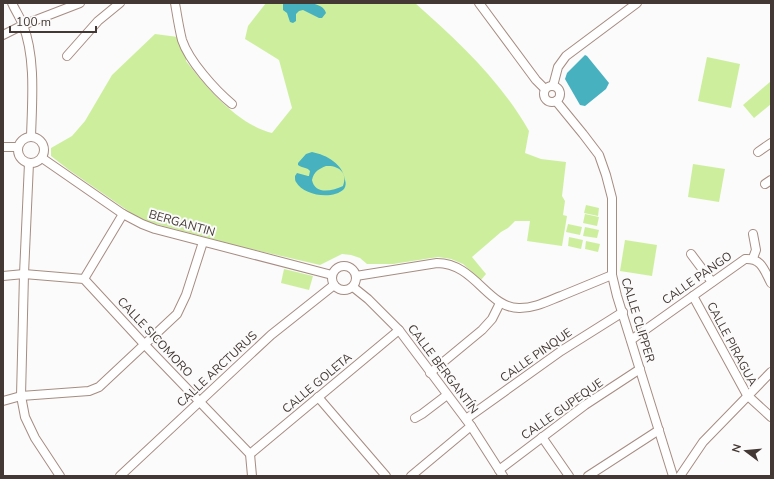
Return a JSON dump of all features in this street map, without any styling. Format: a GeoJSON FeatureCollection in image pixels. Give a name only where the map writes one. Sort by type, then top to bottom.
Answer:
{"type":"FeatureCollection","features":[{"type":"Feature","properties":{"kind":"street"},"geometry":{"type":"LineString","coordinates":[[12,3],[23,25],[29,46],[32,80],[31,137]]}},
{"type":"Feature","properties":{"kind":"street"},"geometry":{"type":"LineString","coordinates":[[3,35],[23,25],[80,3]]}},
{"type":"Feature","properties":{"kind":"street"},"geometry":{"type":"LineString","coordinates":[[67,56],[98,20],[120,3]]}},
{"type":"Feature","properties":{"kind":"street"},"geometry":{"type":"LineString","coordinates":[[175,3],[183,41],[194,62],[220,94],[232,104]]}},
{"type":"Feature","properties":{"kind":"street"},"geometry":{"type":"LineString","coordinates":[[479,3],[536,80],[549,87],[558,88],[560,96],[556,101],[551,102],[546,99],[544,94],[549,87],[558,67],[566,56],[638,3]]}},
{"type":"Feature","properties":{"kind":"street"},"geometry":{"type":"LineString","coordinates":[[556,101],[599,155],[606,175],[612,198],[612,275]]}},
{"type":"Feature","properties":{"kind":"street"},"geometry":{"type":"LineString","coordinates":[[31,137],[37,138],[41,142],[44,147],[44,152],[42,158],[38,161],[29,163],[25,162],[19,156],[18,147],[23,139],[31,137]]}},
{"type":"Feature","properties":{"kind":"street"},"geometry":{"type":"LineString","coordinates":[[758,152],[771,143]]}},
{"type":"Feature","properties":{"kind":"street"},"geometry":{"type":"LineString","coordinates":[[3,148],[18,147]]}},
{"type":"Feature","properties":{"kind":"street","name":"BERGANTIN"},"geometry":{"type":"LineString","coordinates":[[42,158],[123,214],[142,224],[203,242],[332,275]]}},
{"type":"Feature","properties":{"kind":"street"},"geometry":{"type":"LineString","coordinates":[[29,163],[21,396],[25,417],[35,438],[60,476]]}},
{"type":"Feature","properties":{"kind":"street"},"geometry":{"type":"LineString","coordinates":[[3,276],[24,274],[84,279],[123,214]]}},
{"type":"Feature","properties":{"kind":"street"},"geometry":{"type":"LineString","coordinates":[[753,234],[756,250],[753,258],[760,262],[771,284]]}},
{"type":"Feature","properties":{"kind":"street"},"geometry":{"type":"LineString","coordinates":[[3,401],[21,396],[88,391],[99,387],[177,314],[186,295],[203,242]]}},
{"type":"Feature","properties":{"kind":"street"},"geometry":{"type":"LineString","coordinates":[[691,254],[712,282]]}},
{"type":"Feature","properties":{"kind":"street","name":"CALLE PANGO"},"geometry":{"type":"LineString","coordinates":[[631,340],[745,259],[753,258]]}},
{"type":"Feature","properties":{"kind":"street","name":"CALLE CLIPPER"},"geometry":{"type":"LineString","coordinates":[[356,276],[445,263],[456,266],[470,276],[500,303],[510,307],[520,308],[535,306],[612,275],[673,476]]}},
{"type":"Feature","properties":{"kind":"street"},"geometry":{"type":"LineString","coordinates":[[347,265],[353,269],[356,276],[353,286],[345,290],[334,285],[332,275],[339,266],[347,265]]}},
{"type":"Feature","properties":{"kind":"street","name":"CALLE SICOMORO"},"geometry":{"type":"LineString","coordinates":[[84,279],[144,345],[250,454]]}},
{"type":"Feature","properties":{"kind":"street","name":"CALLE ARCTURUS"},"geometry":{"type":"LineString","coordinates":[[120,476],[271,335],[334,285]]}},
{"type":"Feature","properties":{"kind":"street","name":"CALLE BERGANTÍN"},"geometry":{"type":"LineString","coordinates":[[353,286],[399,330],[468,423],[501,473]]}},
{"type":"Feature","properties":{"kind":"street","name":"CALLE PIRAGUA"},"geometry":{"type":"LineString","coordinates":[[693,296],[747,395],[771,417]]}},
{"type":"Feature","properties":{"kind":"street"},"geometry":{"type":"LineString","coordinates":[[430,373],[482,330],[492,319],[500,303]]}},
{"type":"Feature","properties":{"kind":"street","name":"CALLE PINQUE"},"geometry":{"type":"LineString","coordinates":[[411,476],[468,423],[561,351],[623,312]]}},
{"type":"Feature","properties":{"kind":"street","name":"CALLE GOLETA"},"geometry":{"type":"LineString","coordinates":[[250,454],[399,330]]}},
{"type":"Feature","properties":{"kind":"street","name":"CALLE GUPEQUE"},"geometry":{"type":"LineString","coordinates":[[501,473],[542,437],[585,405],[640,369]]}},
{"type":"Feature","properties":{"kind":"street"},"geometry":{"type":"LineString","coordinates":[[680,476],[703,442],[771,372]]}},
{"type":"Feature","properties":{"kind":"street"},"geometry":{"type":"LineString","coordinates":[[415,418],[447,395]]}},
{"type":"Feature","properties":{"kind":"street"},"geometry":{"type":"LineString","coordinates":[[318,397],[386,476]]}},
{"type":"Feature","properties":{"kind":"street"},"geometry":{"type":"LineString","coordinates":[[588,476],[659,430]]}},
{"type":"Feature","properties":{"kind":"street"},"geometry":{"type":"LineString","coordinates":[[542,437],[569,476]]}},
{"type":"Feature","properties":{"kind":"street"},"geometry":{"type":"LineString","coordinates":[[250,454],[252,476]]}},
{"type":"Feature","properties":{"kind":"green space"},"geometry":{"type":"Polygon","coordinates":[[[266,3],[415,3],[477,62],[492,78],[518,112],[529,131],[525,153],[541,159],[566,162],[562,196],[565,201],[563,215],[567,216],[562,246],[527,241],[530,221],[515,221],[472,257],[486,274],[481,280],[463,264],[451,259],[438,257],[393,264],[367,264],[360,258],[342,254],[320,265],[238,246],[145,221],[134,215],[51,156],[51,148],[72,136],[85,121],[112,75],[155,34],[178,37],[186,56],[186,61],[214,94],[235,114],[247,122],[272,133],[292,108],[279,60],[245,39],[248,26],[266,3]]]}},
{"type":"Feature","properties":{"kind":"green space"},"geometry":{"type":"Polygon","coordinates":[[[707,57],[740,64],[731,108],[698,101],[707,57]]]}},
{"type":"Feature","properties":{"kind":"green space"},"geometry":{"type":"Polygon","coordinates":[[[770,82],[771,104],[754,118],[743,105],[770,82]]]}},
{"type":"Feature","properties":{"kind":"green space"},"geometry":{"type":"Polygon","coordinates":[[[693,164],[725,169],[719,202],[688,197],[693,164]]]}},
{"type":"Feature","properties":{"kind":"green space"},"geometry":{"type":"Polygon","coordinates":[[[586,205],[599,208],[598,216],[584,213],[586,205]]]}},
{"type":"Feature","properties":{"kind":"green space"},"geometry":{"type":"Polygon","coordinates":[[[585,214],[599,217],[597,226],[583,223],[585,214]]]}},
{"type":"Feature","properties":{"kind":"green space"},"geometry":{"type":"Polygon","coordinates":[[[568,224],[582,227],[580,235],[566,232],[568,224]]]}},
{"type":"Feature","properties":{"kind":"green space"},"geometry":{"type":"Polygon","coordinates":[[[585,227],[599,230],[597,238],[583,236],[585,227]]]}},
{"type":"Feature","properties":{"kind":"green space"},"geometry":{"type":"Polygon","coordinates":[[[569,237],[583,240],[581,249],[568,246],[569,237]]]}},
{"type":"Feature","properties":{"kind":"green space"},"geometry":{"type":"Polygon","coordinates":[[[625,240],[657,245],[652,276],[620,271],[625,240]]]}},
{"type":"Feature","properties":{"kind":"green space"},"geometry":{"type":"Polygon","coordinates":[[[586,241],[600,244],[598,252],[585,249],[586,241]]]}},
{"type":"Feature","properties":{"kind":"green space"},"geometry":{"type":"Polygon","coordinates":[[[284,269],[313,276],[309,290],[281,283],[284,269]]]}},
{"type":"Feature","properties":{"kind":"water"},"geometry":{"type":"Polygon","coordinates":[[[301,2],[314,4],[324,9],[326,13],[322,18],[319,18],[303,10],[299,11],[296,14],[296,21],[293,23],[290,22],[287,13],[283,10],[283,3],[301,2]]]}},
{"type":"Feature","properties":{"kind":"water"},"geometry":{"type":"Polygon","coordinates":[[[585,55],[609,83],[606,89],[585,106],[580,105],[565,79],[567,73],[585,55]]]}},
{"type":"Feature","properties":{"kind":"water"},"geometry":{"type":"Polygon","coordinates":[[[312,152],[318,153],[329,158],[338,165],[344,174],[346,183],[344,189],[333,195],[319,195],[305,191],[300,187],[296,182],[295,176],[297,173],[309,176],[310,171],[298,165],[306,154],[312,152]],[[331,166],[321,168],[314,174],[312,180],[314,185],[320,190],[329,190],[343,186],[343,174],[338,168],[331,166]]]}}]}
